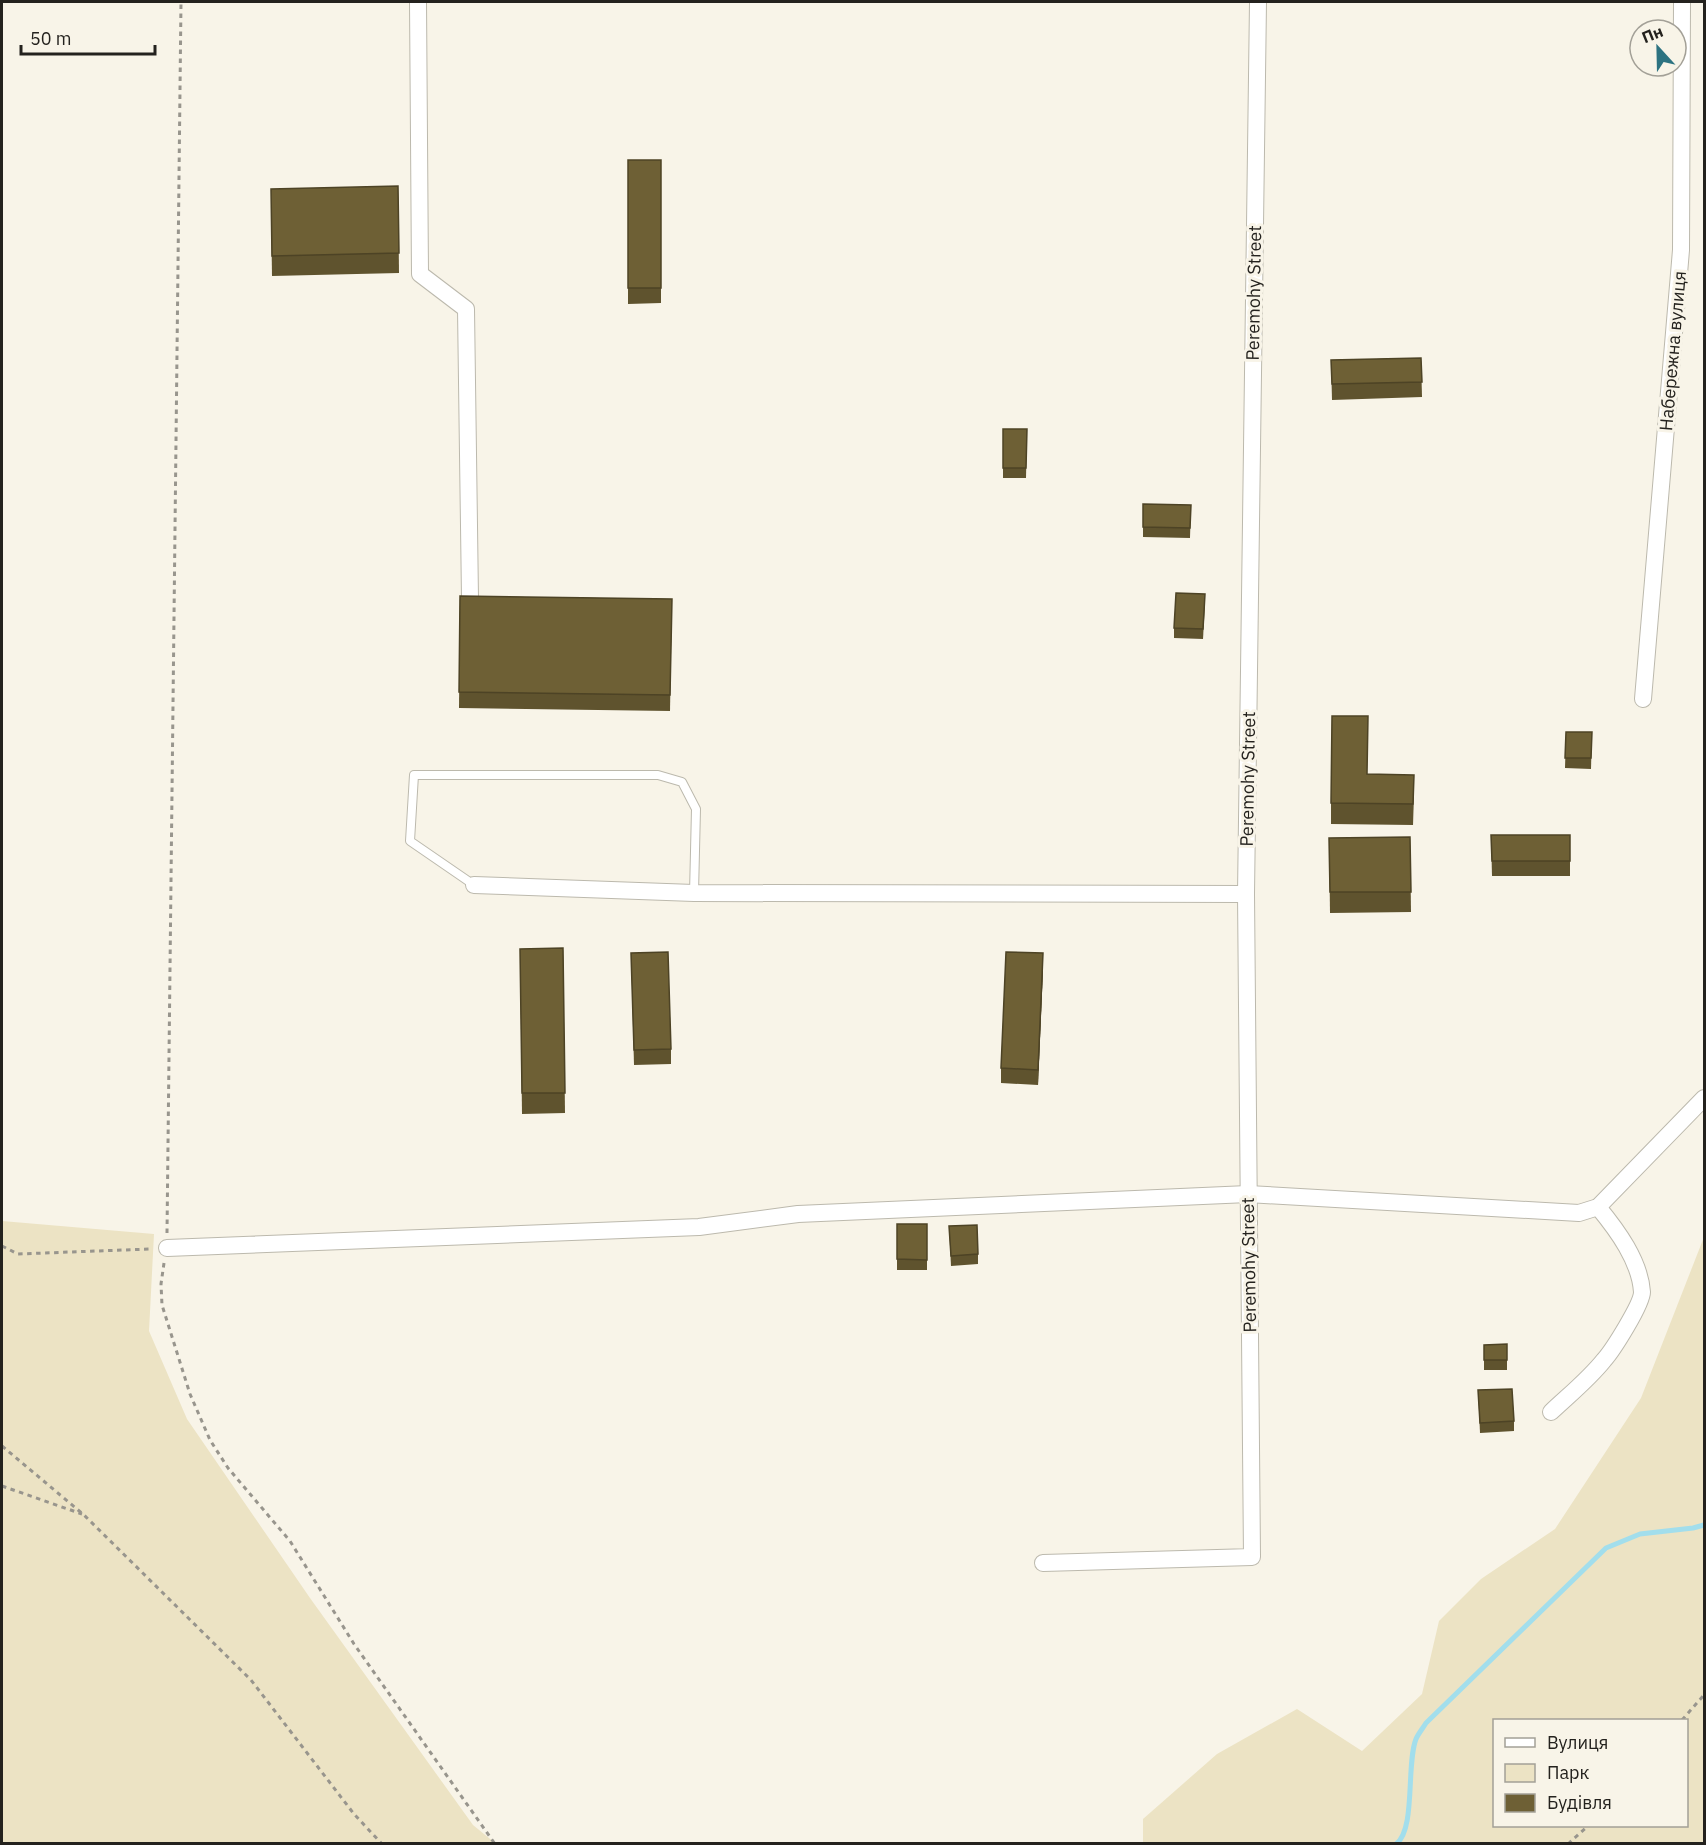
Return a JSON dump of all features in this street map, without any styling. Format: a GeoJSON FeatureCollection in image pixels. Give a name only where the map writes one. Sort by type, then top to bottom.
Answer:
{"type":"FeatureCollection","features":[{"type":"Feature","properties":{"kind":"street"},"geometry":{"type":"LineString","coordinates":[[418,2],[420,274],[466,309],[470,598]]}},
{"type":"Feature","properties":{"kind":"street","name":"Peremohy Street"},"geometry":{"type":"LineString","coordinates":[[1043,1563],[1252,1557],[1246,894],[1258,2]]}},
{"type":"Feature","properties":{"kind":"street","name":"Набережна вулиця"},"geometry":{"type":"LineString","coordinates":[[1644,699],[1681,249],[1682,2]]}},
{"type":"Feature","properties":{"kind":"street"},"geometry":{"type":"LineString","coordinates":[[474,885],[694,893],[1246,894]]}},
{"type":"Feature","properties":{"kind":"street"},"geometry":{"type":"LineString","coordinates":[[167,1248],[699,1227],[798,1214],[1248,1194],[1579,1213],[1598,1207],[1704,1098]]}},
{"type":"Feature","properties":{"kind":"street"},"geometry":{"type":"LineString","coordinates":[[1551,1412],[1605,1360],[1636,1310],[1642,1295],[1639,1273],[1618,1230],[1598,1207]]}},
{"type":"Feature","properties":{"kind":"lane"},"geometry":{"type":"LineString","coordinates":[[474,885],[410,841],[414,775],[658,775],[682,782],[696,809],[694,893]]}},
{"type":"Feature","properties":{"kind":"path"},"geometry":{"type":"LineString","coordinates":[[181,2],[167,1248],[161,1284],[162,1305],[190,1394],[210,1440],[228,1468],[290,1541],[354,1644],[495,1844]]}},
{"type":"Feature","properties":{"kind":"path"},"geometry":{"type":"LineString","coordinates":[[2,1246],[18,1254],[167,1248]]}},
{"type":"Feature","properties":{"kind":"path"},"geometry":{"type":"LineString","coordinates":[[2,1446],[122,1550],[251,1680],[354,1814],[382,1844]]}},
{"type":"Feature","properties":{"kind":"path"},"geometry":{"type":"LineString","coordinates":[[2,1486],[84,1515]]}},
{"type":"Feature","properties":{"kind":"path"},"geometry":{"type":"LineString","coordinates":[[1683,1719],[1704,1695]]}},
{"type":"Feature","properties":{"kind":"path"},"geometry":{"type":"LineString","coordinates":[[1568,1844],[1587,1827]]}},
{"type":"Feature","properties":{"kind":"green space"},"geometry":{"type":"Polygon","coordinates":[[[2,1221],[154,1234],[149,1331],[187,1419],[310,1598],[473,1825],[495,1843],[2,1843],[2,1221]]]}},
{"type":"Feature","properties":{"kind":"green space"},"geometry":{"type":"Polygon","coordinates":[[[1704,1237],[1704,1843],[1143,1843],[1143,1819],[1217,1754],[1297,1709],[1362,1751],[1422,1694],[1439,1621],[1481,1579],[1555,1529],[1641,1398],[1704,1237]]]}},
{"type":"Feature","properties":{"kind":"building"},"geometry":{"type":"Polygon","coordinates":[[[628,160],[661,160],[661,288],[628,288],[628,160]]]}},
{"type":"Feature","properties":{"kind":"building"},"geometry":{"type":"Polygon","coordinates":[[[398,186],[399,253],[272,256],[271,189],[398,186]]]}},
{"type":"Feature","properties":{"kind":"building"},"geometry":{"type":"Polygon","coordinates":[[[1421,358],[1422,382],[1332,384],[1331,360],[1421,358]]]}},
{"type":"Feature","properties":{"kind":"building"},"geometry":{"type":"Polygon","coordinates":[[[1003,429],[1027,429],[1026,468],[1003,468],[1003,429]]]}},
{"type":"Feature","properties":{"kind":"building"},"geometry":{"type":"Polygon","coordinates":[[[1143,504],[1191,505],[1190,528],[1143,527],[1143,504]]]}},
{"type":"Feature","properties":{"kind":"building"},"geometry":{"type":"Polygon","coordinates":[[[1176,593],[1205,594],[1203,629],[1174,628],[1176,593]]]}},
{"type":"Feature","properties":{"kind":"building"},"geometry":{"type":"Polygon","coordinates":[[[460,596],[672,599],[670,695],[459,692],[460,596]]]}},
{"type":"Feature","properties":{"kind":"building"},"geometry":{"type":"Polygon","coordinates":[[[1332,716],[1368,716],[1367,774],[1414,775],[1413,804],[1331,803],[1332,716]]]}},
{"type":"Feature","properties":{"kind":"building"},"geometry":{"type":"Polygon","coordinates":[[[1566,732],[1592,732],[1591,758],[1565,758],[1566,732]]]}},
{"type":"Feature","properties":{"kind":"building"},"geometry":{"type":"Polygon","coordinates":[[[1491,835],[1570,835],[1570,861],[1492,861],[1491,835]]]}},
{"type":"Feature","properties":{"kind":"building"},"geometry":{"type":"Polygon","coordinates":[[[1410,837],[1411,892],[1330,892],[1329,838],[1410,837]]]}},
{"type":"Feature","properties":{"kind":"building"},"geometry":{"type":"Polygon","coordinates":[[[563,948],[565,1093],[522,1093],[520,949],[563,948]]]}},
{"type":"Feature","properties":{"kind":"building"},"geometry":{"type":"Polygon","coordinates":[[[668,952],[671,1049],[634,1050],[631,953],[668,952]]]}},
{"type":"Feature","properties":{"kind":"building"},"geometry":{"type":"Polygon","coordinates":[[[1006,952],[1043,953],[1038,1070],[1001,1068],[1006,952]]]}},
{"type":"Feature","properties":{"kind":"building"},"geometry":{"type":"Polygon","coordinates":[[[897,1224],[927,1224],[927,1260],[897,1259],[897,1224]]]}},
{"type":"Feature","properties":{"kind":"building"},"geometry":{"type":"Polygon","coordinates":[[[977,1225],[978,1254],[951,1256],[949,1226],[977,1225]]]}},
{"type":"Feature","properties":{"kind":"building"},"geometry":{"type":"Polygon","coordinates":[[[1507,1344],[1507,1360],[1484,1360],[1484,1345],[1507,1344]]]}},
{"type":"Feature","properties":{"kind":"building"},"geometry":{"type":"Polygon","coordinates":[[[1512,1389],[1514,1421],[1480,1423],[1478,1390],[1512,1389]]]}},
{"type":"Feature","properties":{"kind":"waterway"},"geometry":{"type":"LineString","coordinates":[[1396,1844],[1406,1825],[1413,1750],[1417,1737],[1426,1723],[1606,1548],[1640,1534],[1704,1525]]}}]}
